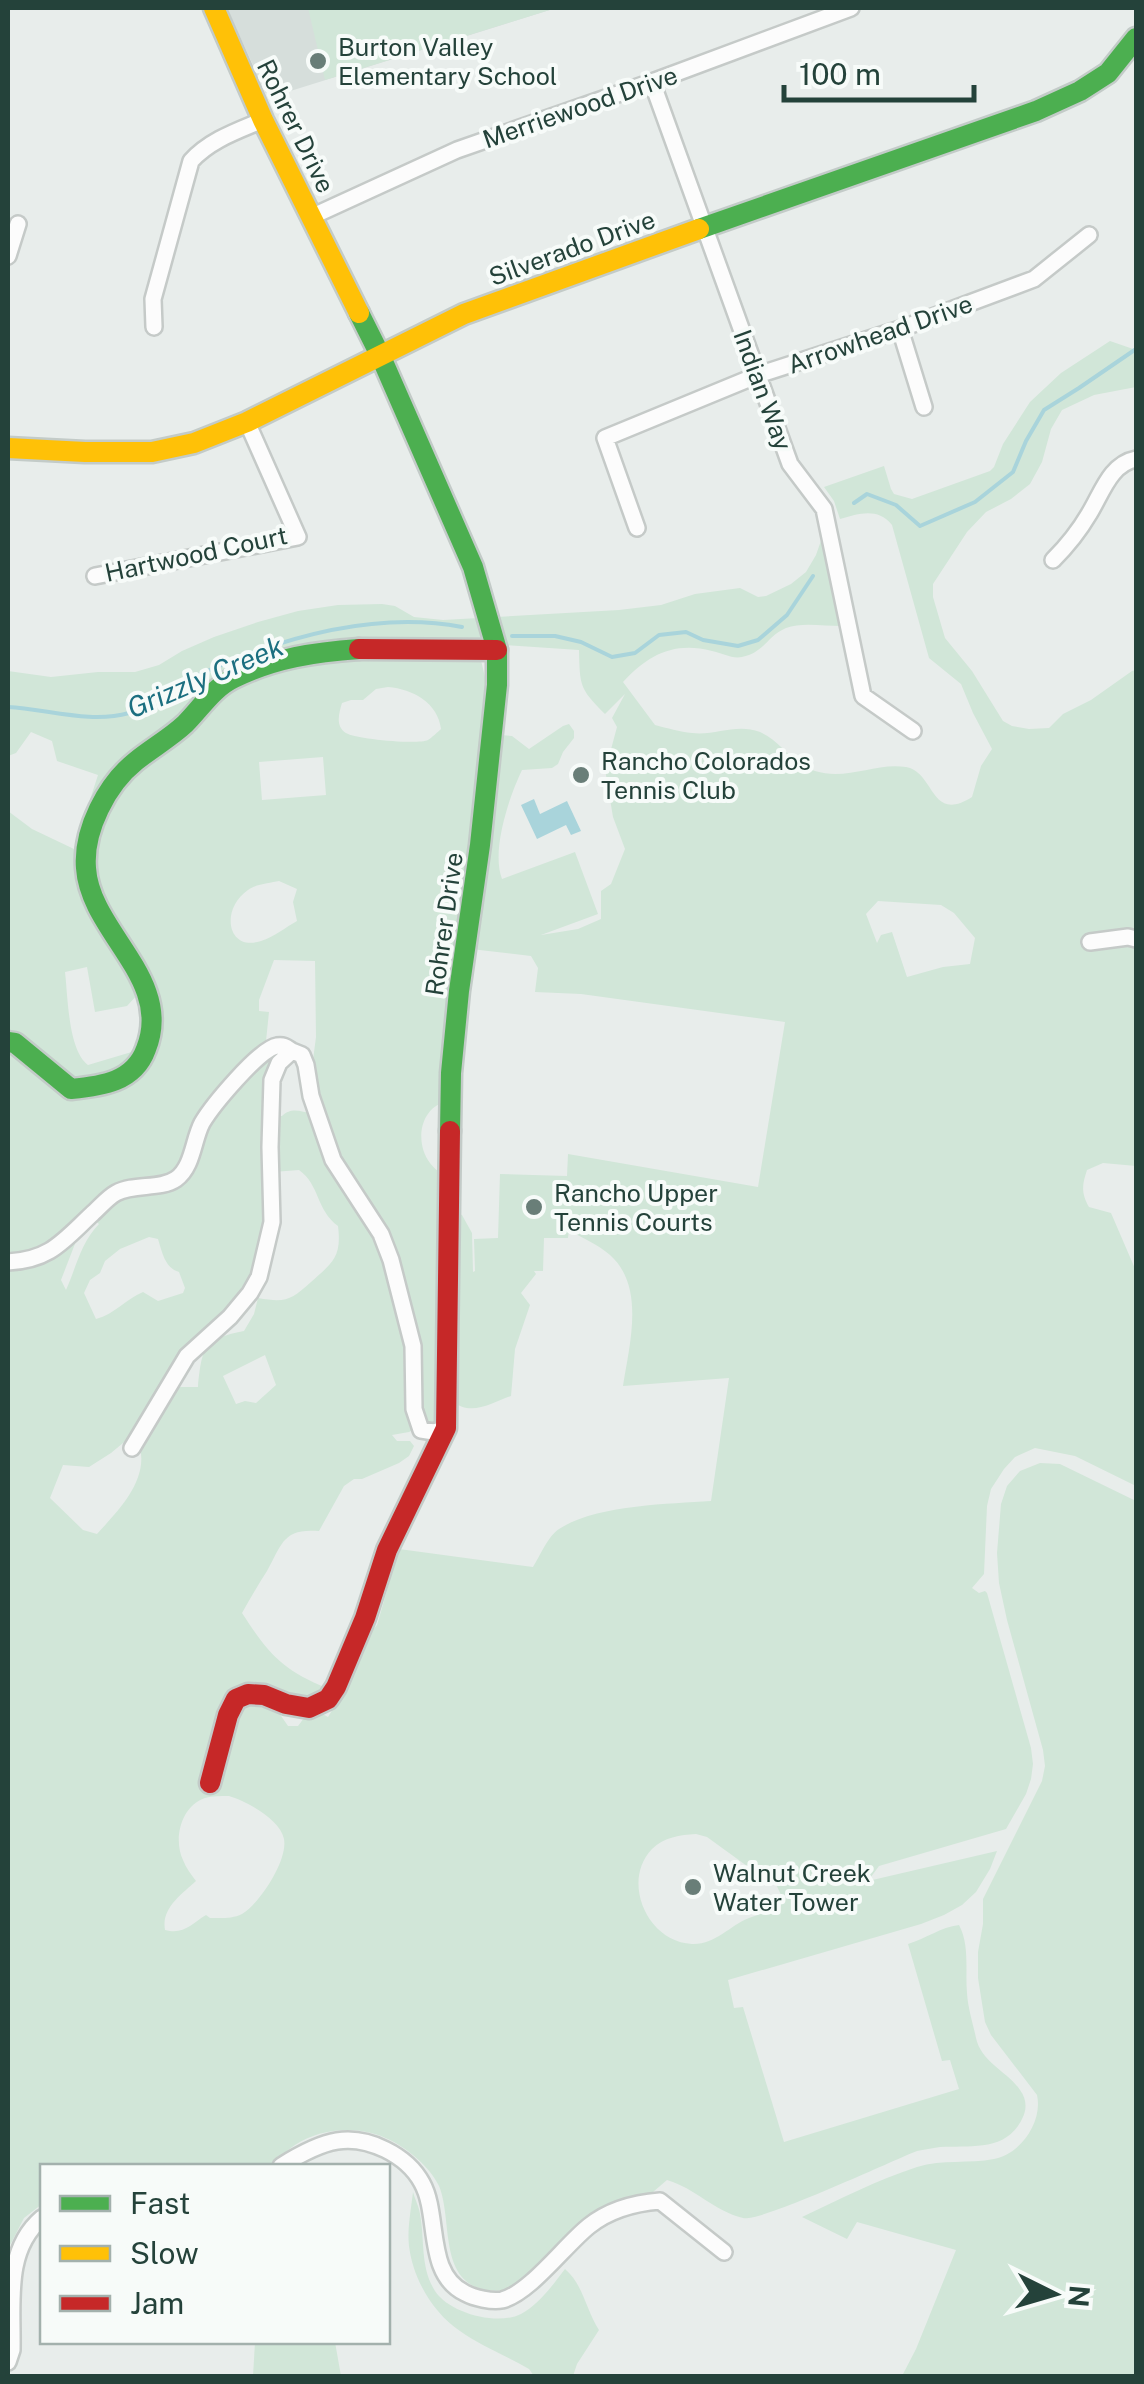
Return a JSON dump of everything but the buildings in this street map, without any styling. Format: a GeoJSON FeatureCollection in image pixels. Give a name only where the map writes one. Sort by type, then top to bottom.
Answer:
{"type":"FeatureCollection","features":[{"type":"Feature","properties":{"kind":"street","name":"Rohrer Drive"},"geometry":{"type":"LineString","coordinates":[[210,1783],[236,1699],[248,1694],[264,1695],[309,1708],[328,1698],[336,1687],[365,1618],[387,1550],[446,1428],[451,1072],[497,685],[497,650],[473,567],[382,356],[263,120],[214,8]]}},
{"type":"Feature","properties":{"kind":"street","name":"Merriewood Drive"},"geometry":{"type":"LineString","coordinates":[[313,216],[457,150],[851,8]]}},
{"type":"Feature","properties":{"kind":"street","name":"Silverado Drive"},"geometry":{"type":"LineString","coordinates":[[8,448],[152,452],[194,442],[247,422],[464,314],[1036,111],[1108,73],[1136,38]]}},
{"type":"Feature","properties":{"kind":"street","name":"Indian Way"},"geometry":{"type":"LineString","coordinates":[[652,82],[790,464],[824,509],[863,696],[912,731]]}},
{"type":"Feature","properties":{"kind":"street"},"geometry":{"type":"LineString","coordinates":[[154,327],[153,299],[191,161],[218,140],[263,120]]}},
{"type":"Feature","properties":{"kind":"street"},"geometry":{"type":"LineString","coordinates":[[8,256],[18,224]]}},
{"type":"Feature","properties":{"kind":"street","name":"Arrowhead Drive"},"geometry":{"type":"LineString","coordinates":[[637,528],[605,438],[758,375],[1034,280],[1090,236]]}},
{"type":"Feature","properties":{"kind":"street"},"geometry":{"type":"LineString","coordinates":[[900,329],[924,407]]}},
{"type":"Feature","properties":{"kind":"street","name":"Hartwood Court"},"geometry":{"type":"LineString","coordinates":[[95,576],[298,537],[247,422]]}},
{"type":"Feature","properties":{"kind":"street"},"geometry":{"type":"LineString","coordinates":[[1053,560],[1071,542],[1110,476],[1136,458]]}},
{"type":"Feature","properties":{"kind":"street"},"geometry":{"type":"LineString","coordinates":[[8,1042],[15,1043],[71,1090],[120,1080],[138,1067],[152,1026],[148,993],[134,962],[94,905],[85,867],[90,835],[111,785],[125,769],[180,730],[225,682],[268,662],[300,654],[497,650]]}},
{"type":"Feature","properties":{"kind":"street"},"geometry":{"type":"LineString","coordinates":[[1090,942],[1136,939]]}},
{"type":"Feature","properties":{"kind":"street"},"geometry":{"type":"LineString","coordinates":[[8,1262],[43,1256],[114,1194],[176,1180],[190,1160],[203,1122],[260,1054],[284,1046],[302,1055],[333,1160],[380,1234],[391,1260],[413,1346],[414,1409],[420,1430],[446,1428]]}},
{"type":"Feature","properties":{"kind":"street"},"geometry":{"type":"LineString","coordinates":[[132,1448],[187,1356],[230,1317],[259,1277],[272,1222],[272,1080],[279,1063],[292,1051]]}},
{"type":"Feature","properties":{"kind":"street"},"geometry":{"type":"LineString","coordinates":[[284,2164],[337,2141],[366,2143],[392,2153],[424,2185],[442,2272],[462,2292],[498,2302],[518,2293],[591,2224],[632,2203],[660,2201],[724,2252]]}},
{"type":"Feature","properties":{"kind":"street"},"geometry":{"type":"LineString","coordinates":[[8,2362],[12,2350],[13,2269],[23,2238],[40,2220]]}},
{"type":"Feature","properties":{"kind":"shaded area","name":"Burton Valley Elementary School"},"geometry":{"type":"Polygon","coordinates":[[[227,8],[556,8],[268,98],[227,8]]]}},
{"type":"Feature","properties":{"kind":"green space","name":"Burton Valley Elementary School"},"geometry":{"type":"Polygon","coordinates":[[[308,8],[556,8],[325,80],[308,8]]]}},
{"type":"Feature","properties":{"kind":"green space"},"geometry":{"type":"Polygon","coordinates":[[[1110,341],[1136,350],[1136,387],[1094,395],[1062,410],[1030,484],[986,512],[967,532],[933,584],[933,597],[945,638],[972,671],[1003,721],[1012,726],[1049,728],[1063,714],[1136,670],[1136,1166],[1103,1163],[1087,1170],[1083,1189],[1089,1207],[1111,1213],[1136,1271],[1136,1486],[1075,1456],[1035,1448],[1015,1457],[991,1489],[984,1574],[972,1588],[987,1593],[1031,1748],[1031,1779],[1006,1829],[879,1866],[868,1881],[997,1851],[976,1892],[962,1905],[921,1924],[728,1980],[734,2008],[743,2007],[784,2142],[959,2089],[950,2060],[942,2061],[908,1944],[959,1925],[965,1941],[968,1999],[976,2038],[983,2054],[1022,2093],[1026,2104],[1022,2119],[1015,2130],[997,2142],[917,2151],[755,2217],[733,2215],[667,2180],[653,2192],[609,2207],[521,2283],[499,2291],[470,2284],[460,2274],[453,2262],[439,2186],[424,2165],[390,2140],[354,2130],[306,2139],[269,2164],[40,2164],[40,2206],[24,2218],[8,2249],[8,1265],[78,1236],[61,1280],[66,1290],[83,1247],[99,1224],[85,1211],[32,1254],[8,1259],[8,811],[32,829],[74,849],[98,775],[57,761],[52,741],[31,732],[16,753],[8,756],[8,671],[51,677],[135,672],[258,622],[338,605],[382,604],[395,606],[414,617],[443,620],[619,610],[740,588],[758,597],[766,596],[806,572],[823,535],[841,626],[792,626],[742,657],[698,648],[674,649],[642,664],[623,682],[655,725],[692,733],[742,729],[760,732],[815,771],[850,773],[906,767],[923,778],[940,801],[958,804],[972,797],[981,766],[992,749],[961,684],[929,658],[892,525],[874,514],[840,519],[824,487],[884,466],[894,494],[912,499],[990,471],[1030,402],[1061,373],[1110,341]],[[477,643],[487,686],[445,1102],[425,1119],[421,1137],[425,1155],[442,1175],[437,1419],[392,1435],[397,1441],[410,1441],[414,1446],[409,1456],[362,1479],[354,1479],[344,1486],[319,1531],[298,1532],[285,1540],[242,1613],[277,1659],[327,1688],[322,1694],[275,1707],[288,1726],[298,1726],[307,1714],[317,1711],[328,1717],[353,1676],[368,1635],[377,1625],[399,1549],[533,1567],[555,1532],[574,1521],[632,1507],[711,1501],[729,1378],[623,1386],[632,1317],[628,1283],[610,1255],[569,1230],[568,1238],[544,1238],[543,1271],[534,1271],[536,1274],[521,1293],[530,1305],[515,1349],[511,1396],[474,1408],[453,1401],[455,1213],[462,1215],[472,1233],[473,1272],[474,1239],[498,1238],[500,1174],[567,1176],[568,1154],[758,1187],[785,1022],[581,994],[535,992],[538,968],[531,956],[471,949],[500,735],[512,736],[529,749],[563,726],[569,724],[574,731],[574,738],[558,764],[522,770],[500,839],[502,879],[575,852],[598,914],[541,935],[578,929],[601,919],[601,891],[611,884],[625,849],[613,817],[603,757],[610,753],[617,727],[612,718],[625,694],[605,714],[583,686],[579,650],[477,643]],[[388,687],[376,689],[363,700],[342,703],[339,723],[346,733],[412,742],[428,740],[441,729],[435,712],[423,699],[388,687]],[[323,757],[259,762],[262,800],[326,795],[323,757]],[[279,881],[255,886],[239,898],[233,908],[231,927],[241,940],[261,941],[297,921],[293,902],[297,889],[279,881]],[[878,901],[866,914],[877,943],[881,935],[892,932],[907,977],[970,964],[975,938],[954,913],[941,905],[878,901]],[[274,960],[259,1000],[259,1011],[269,1012],[266,1041],[248,1058],[181,1168],[197,1149],[221,1104],[269,1055],[279,1052],[265,1115],[313,1113],[319,1106],[313,1060],[315,961],[274,960]],[[87,967],[65,972],[73,1036],[81,1058],[88,1065],[135,1051],[160,1025],[160,1009],[151,992],[139,993],[127,1006],[95,1012],[87,967]],[[299,1170],[273,1172],[261,1251],[242,1295],[129,1438],[89,1467],[63,1465],[50,1498],[83,1530],[97,1534],[129,1495],[140,1472],[140,1448],[173,1392],[178,1387],[198,1387],[207,1347],[220,1338],[244,1331],[258,1298],[282,1300],[293,1296],[334,1259],[338,1226],[326,1213],[311,1183],[299,1170]],[[149,1237],[120,1249],[105,1261],[84,1293],[96,1319],[143,1292],[158,1301],[183,1293],[185,1288],[179,1272],[165,1259],[158,1239],[149,1237]],[[265,1355],[223,1376],[236,1404],[256,1403],[276,1385],[265,1355]],[[229,1796],[197,1802],[181,1824],[180,1852],[196,1881],[169,1908],[165,1930],[182,1930],[206,1915],[222,1918],[242,1914],[257,1901],[277,1869],[284,1848],[281,1832],[261,1812],[229,1796]],[[696,1834],[662,1842],[643,1862],[639,1893],[651,1922],[662,1933],[676,1941],[700,1943],[749,1918],[779,1910],[783,1899],[773,1878],[696,1834]]]}},
{"type":"Feature","properties":{"kind":"green space"},"geometry":{"type":"Polygon","coordinates":[[[1040,1463],[1060,1464],[1136,1501],[1136,2376],[902,2376],[956,2250],[857,2222],[847,2239],[802,2217],[917,2167],[1004,2156],[1028,2135],[1037,2115],[1037,2095],[985,2022],[978,1952],[983,1899],[1042,1781],[1045,1766],[1007,1620],[997,1553],[1001,1504],[1007,1486],[1020,1471],[1040,1463]]]}},
{"type":"Feature","properties":{"kind":"green space"},"geometry":{"type":"Polygon","coordinates":[[[413,2192],[420,2214],[427,2272],[435,2291],[451,2306],[487,2318],[511,2317],[533,2305],[565,2269],[571,2275],[599,2330],[573,2376],[534,2376],[529,2369],[468,2336],[441,2315],[426,2294],[411,2258],[408,2233],[413,2192]]]}},
{"type":"Feature","properties":{"kind":"green space"},"geometry":{"type":"Polygon","coordinates":[[[255,2344],[335,2344],[341,2376],[253,2376],[255,2344]]]}},
{"type":"Feature","properties":{"kind":"water"},"geometry":{"type":"Polygon","coordinates":[[[534,799],[540,814],[567,801],[581,831],[571,835],[566,825],[537,839],[521,805],[534,799]]]}},
{"type":"Feature","properties":{"kind":"waterway","name":"Grizzly Creek"},"geometry":{"type":"LineString","coordinates":[[854,503],[867,494],[896,505],[920,526],[975,502],[1013,472],[1044,410],[1136,349]]}},
{"type":"Feature","properties":{"kind":"waterway","name":"Grizzly Creek"},"geometry":{"type":"LineString","coordinates":[[512,636],[555,636],[581,642],[612,657],[635,653],[659,635],[686,632],[703,640],[738,646],[758,640],[787,615],[813,576]]}},
{"type":"Feature","properties":{"kind":"waterway","name":"Grizzly Creek"},"geometry":{"type":"LineString","coordinates":[[8,707],[114,716],[132,712],[175,686],[259,650],[326,631],[394,622],[462,627]]}},
{"type":"Feature","properties":{"kind":"traffic: fast"},"geometry":{"type":"LineString","coordinates":[[699,229],[1036,111],[1108,73],[1136,38]]}},
{"type":"Feature","properties":{"kind":"traffic: fast"},"geometry":{"type":"LineString","coordinates":[[359,313],[473,567],[497,650],[497,685],[480,845],[459,991],[450,1131]]}},
{"type":"Feature","properties":{"kind":"traffic: fast"},"geometry":{"type":"LineString","coordinates":[[8,1042],[15,1043],[71,1089],[105,1084],[134,1069],[146,1049],[152,1024],[149,1000],[91,891],[86,853],[99,809],[125,771],[179,729],[227,682],[280,661],[359,649]]}},
{"type":"Feature","properties":{"kind":"traffic: slow"},"geometry":{"type":"LineString","coordinates":[[214,8],[263,120],[359,313]]}},
{"type":"Feature","properties":{"kind":"traffic: slow"},"geometry":{"type":"LineString","coordinates":[[8,448],[152,452],[194,443],[247,422],[464,314],[699,229]]}},
{"type":"Feature","properties":{"kind":"traffic: jam"},"geometry":{"type":"LineString","coordinates":[[359,649],[497,650]]}},
{"type":"Feature","properties":{"kind":"traffic: jam"},"geometry":{"type":"LineString","coordinates":[[210,1783],[236,1699],[248,1694],[264,1695],[309,1708],[328,1699],[336,1687],[365,1618],[387,1550],[446,1428],[450,1131]]}},
{"type":"Feature","properties":{"kind":"place","name":"Burton Valley Elementary School"},"geometry":{"type":"Point","coordinates":[318,61]}},
{"type":"Feature","properties":{"kind":"place","name":"Rancho Colorados Tennis Club"},"geometry":{"type":"Point","coordinates":[581,775]}},
{"type":"Feature","properties":{"kind":"place","name":"Rancho Upper Tennis Courts"},"geometry":{"type":"Point","coordinates":[534,1207]}},
{"type":"Feature","properties":{"kind":"place","name":"Walnut Creek Water Tower"},"geometry":{"type":"Point","coordinates":[693,1887]}}]}
